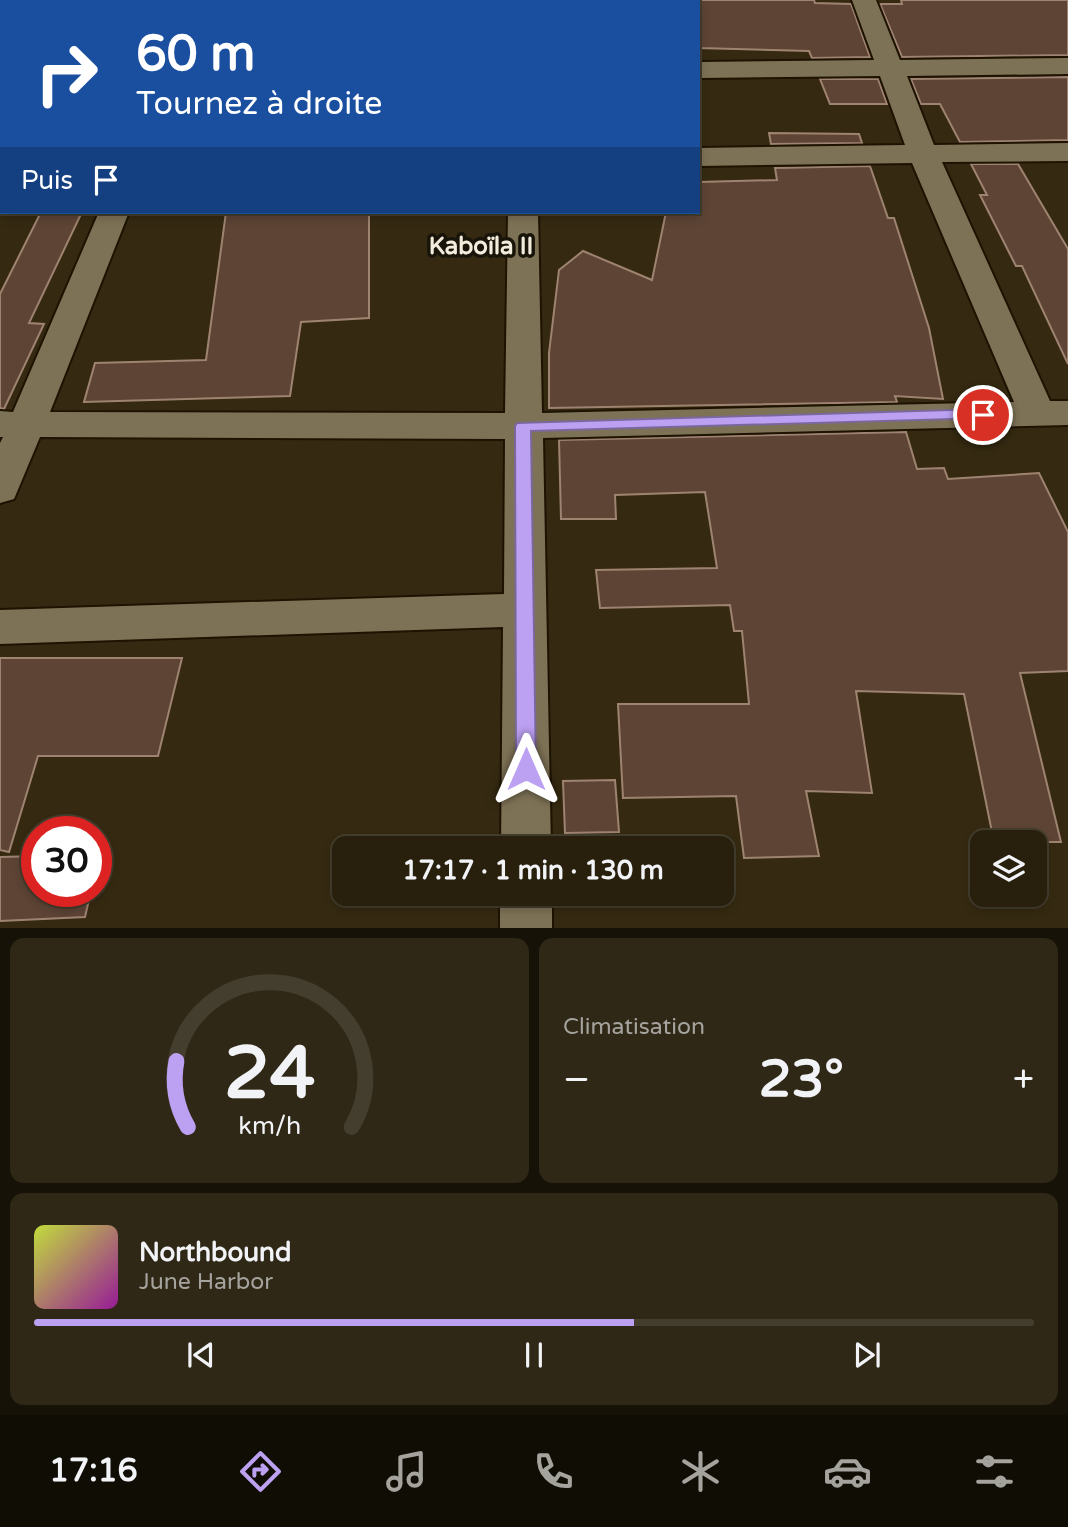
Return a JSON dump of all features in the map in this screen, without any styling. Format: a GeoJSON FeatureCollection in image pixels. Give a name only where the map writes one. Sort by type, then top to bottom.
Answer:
{"type":"FeatureCollection","features":[{"type":"Feature","properties":{"kind":"street"},"geometry":{"type":"LineString","coordinates":[[13,424],[523,426],[1052,413],[924,156],[864,0]]}},
{"type":"Feature","properties":{"kind":"street"},"geometry":{"type":"LineString","coordinates":[[700,70],[1068,66]]}},
{"type":"Feature","properties":{"kind":"street"},"geometry":{"type":"LineString","coordinates":[[700,157],[1068,152]]}},
{"type":"Feature","properties":{"kind":"street"},"geometry":{"type":"LineString","coordinates":[[0,489],[13,424],[113,214]]}},
{"type":"Feature","properties":{"kind":"street"},"geometry":{"type":"LineString","coordinates":[[523,214],[526,836]]}},
{"type":"Feature","properties":{"kind":"street"},"geometry":{"type":"LineString","coordinates":[[0,627],[526,610]]}},
{"type":"Feature","properties":{"kind":"street"},"geometry":{"type":"LineString","coordinates":[[526,906],[526,928]]}},
{"type":"Feature","properties":{"kind":"building"},"geometry":{"type":"Polygon","coordinates":[[[700,0],[814,0],[815,3],[851,4],[870,57],[812,58],[809,51],[700,48],[700,0]]]}},
{"type":"Feature","properties":{"kind":"building"},"geometry":{"type":"Polygon","coordinates":[[[901,0],[1068,0],[1068,55],[902,57],[880,4],[902,4],[901,0]]]}},
{"type":"Feature","properties":{"kind":"building"},"geometry":{"type":"Polygon","coordinates":[[[1068,77],[1068,140],[960,142],[940,104],[921,104],[911,79],[1068,77]]]}},
{"type":"Feature","properties":{"kind":"building"},"geometry":{"type":"Polygon","coordinates":[[[820,79],[878,79],[887,104],[830,104],[820,79]]]}},
{"type":"Feature","properties":{"kind":"building"},"geometry":{"type":"Polygon","coordinates":[[[769,133],[859,134],[862,143],[771,144],[769,133]]]}},
{"type":"Feature","properties":{"kind":"building"},"geometry":{"type":"Polygon","coordinates":[[[971,164],[1018,164],[1068,249],[1068,364],[1022,266],[1016,266],[980,195],[987,195],[971,164]]]}},
{"type":"Feature","properties":{"kind":"building"},"geometry":{"type":"Polygon","coordinates":[[[870,166],[888,218],[894,218],[929,328],[943,399],[895,396],[897,402],[549,408],[549,353],[559,270],[583,251],[652,280],[666,214],[700,214],[700,182],[777,180],[775,168],[870,166]]]}},
{"type":"Feature","properties":{"kind":"building"},"geometry":{"type":"Polygon","coordinates":[[[40,214],[81,214],[29,323],[44,324],[4,409],[0,408],[0,294],[40,214]]]}},
{"type":"Feature","properties":{"kind":"building"},"geometry":{"type":"Polygon","coordinates":[[[226,214],[369,214],[369,318],[301,322],[290,396],[84,402],[95,363],[206,360],[226,214]]]}},
{"type":"Feature","properties":{"kind":"building"},"geometry":{"type":"Polygon","coordinates":[[[906,432],[917,469],[944,468],[948,479],[1039,473],[1068,532],[1068,671],[1020,673],[1061,842],[1047,842],[1047,830],[992,830],[964,694],[856,691],[872,793],[806,791],[819,856],[744,858],[736,796],[623,798],[618,704],[749,704],[742,631],[734,631],[730,605],[600,608],[596,570],[717,568],[705,492],[615,495],[616,519],[561,519],[559,440],[906,432]]]}},
{"type":"Feature","properties":{"kind":"building"},"geometry":{"type":"Polygon","coordinates":[[[0,658],[182,658],[158,756],[38,756],[9,852],[0,850],[0,658]]]}},
{"type":"Feature","properties":{"kind":"building"},"geometry":{"type":"Polygon","coordinates":[[[615,780],[619,832],[565,833],[563,781],[615,780]]]}},
{"type":"Feature","properties":{"kind":"building"},"geometry":{"type":"Polygon","coordinates":[[[21,856],[21,907],[87,907],[85,917],[0,921],[0,857],[21,856]]]}},
{"type":"Feature","properties":{"kind":"district","name":"Kaboïla II"},"geometry":{"type":"Point","coordinates":[481,246]}},
{"type":"Feature","properties":{"kind":"route"},"geometry":{"type":"LineString","coordinates":[[526,769],[523,426],[983,415]]}}]}
